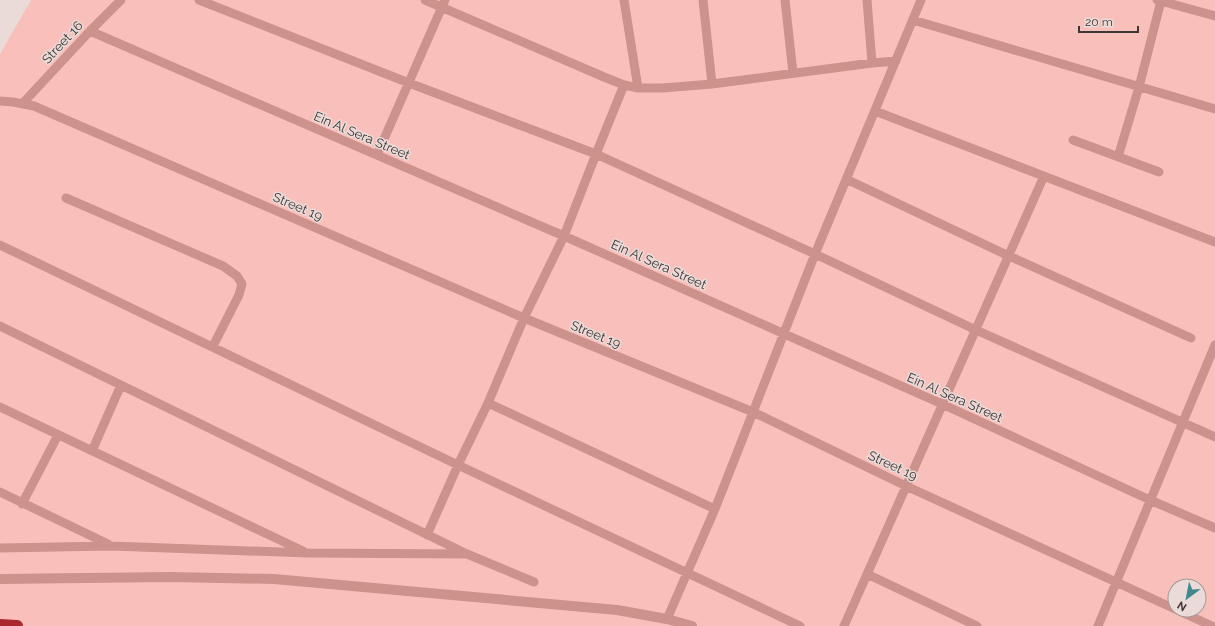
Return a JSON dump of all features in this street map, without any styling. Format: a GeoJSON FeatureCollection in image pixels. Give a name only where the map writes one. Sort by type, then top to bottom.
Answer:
{"type":"FeatureCollection","features":[{"type":"Feature","properties":{"kind":"highway"},"geometry":{"type":"LineString","coordinates":[[0,625],[17,626]]}},
{"type":"Feature","properties":{"kind":"street"},"geometry":{"type":"LineString","coordinates":[[0,579],[154,577],[274,579],[566,604],[617,610],[667,619],[692,626]]}},
{"type":"Feature","properties":{"kind":"lane","name":"Street 16"},"geometry":{"type":"LineString","coordinates":[[23,103],[121,0]]}},
{"type":"Feature","properties":{"kind":"lane"},"geometry":{"type":"LineString","coordinates":[[199,0],[409,83],[596,154],[815,254],[976,330],[1215,438]]}},
{"type":"Feature","properties":{"kind":"lane"},"geometry":{"type":"LineString","coordinates":[[425,0],[443,4],[624,85],[638,88],[663,88],[712,84],[896,61]]}},
{"type":"Feature","properties":{"kind":"lane"},"geometry":{"type":"LineString","coordinates":[[624,0],[638,88]]}},
{"type":"Feature","properties":{"kind":"lane"},"geometry":{"type":"LineString","coordinates":[[703,0],[712,84]]}},
{"type":"Feature","properties":{"kind":"lane"},"geometry":{"type":"LineString","coordinates":[[785,0],[793,73]]}},
{"type":"Feature","properties":{"kind":"lane"},"geometry":{"type":"LineString","coordinates":[[867,0],[872,63]]}},
{"type":"Feature","properties":{"kind":"lane"},"geometry":{"type":"LineString","coordinates":[[667,619],[715,509],[815,254],[921,0]]}},
{"type":"Feature","properties":{"kind":"lane"},"geometry":{"type":"LineString","coordinates":[[1118,157],[1139,87],[1159,1],[1215,16]]}},
{"type":"Feature","properties":{"kind":"lane"},"geometry":{"type":"LineString","coordinates":[[377,155],[443,4]]}},
{"type":"Feature","properties":{"kind":"lane"},"geometry":{"type":"LineString","coordinates":[[913,20],[1215,109]]}},
{"type":"Feature","properties":{"kind":"lane","name":"Ein Al Sera Street"},"geometry":{"type":"LineString","coordinates":[[90,31],[564,236],[942,404],[1150,500],[1215,528]]}},
{"type":"Feature","properties":{"kind":"lane"},"geometry":{"type":"LineString","coordinates":[[428,535],[458,465],[488,403],[524,318],[564,236],[624,85]]}},
{"type":"Feature","properties":{"kind":"lane","name":"Street 19"},"geometry":{"type":"LineString","coordinates":[[0,101],[23,103],[41,109],[524,318],[753,412],[906,486],[1167,606]]}},
{"type":"Feature","properties":{"kind":"lane"},"geometry":{"type":"LineString","coordinates":[[875,111],[1215,242]]}},
{"type":"Feature","properties":{"kind":"lane"},"geometry":{"type":"LineString","coordinates":[[1073,140],[1159,172]]}},
{"type":"Feature","properties":{"kind":"lane"},"geometry":{"type":"LineString","coordinates":[[844,626],[1044,176]]}},
{"type":"Feature","properties":{"kind":"lane"},"geometry":{"type":"LineString","coordinates":[[846,179],[1009,256],[1191,338]]}},
{"type":"Feature","properties":{"kind":"lane"},"geometry":{"type":"LineString","coordinates":[[66,198],[223,266],[237,276],[242,284],[239,295],[213,346]]}},
{"type":"Feature","properties":{"kind":"lane"},"geometry":{"type":"LineString","coordinates":[[0,245],[458,465],[800,626]]}},
{"type":"Feature","properties":{"kind":"lane"},"geometry":{"type":"LineString","coordinates":[[0,326],[467,554],[534,582]]}},
{"type":"Feature","properties":{"kind":"lane"},"geometry":{"type":"LineString","coordinates":[[1098,626],[1215,347]]}},
{"type":"Feature","properties":{"kind":"lane"},"geometry":{"type":"LineString","coordinates":[[92,451],[121,385]]}},
{"type":"Feature","properties":{"kind":"lane"},"geometry":{"type":"LineString","coordinates":[[488,403],[715,509]]}},
{"type":"Feature","properties":{"kind":"lane"},"geometry":{"type":"LineString","coordinates":[[0,407],[308,553]]}},
{"type":"Feature","properties":{"kind":"lane"},"geometry":{"type":"LineString","coordinates":[[22,504],[58,434]]}},
{"type":"Feature","properties":{"kind":"lane"},"geometry":{"type":"LineString","coordinates":[[0,492],[111,546]]}},
{"type":"Feature","properties":{"kind":"lane"},"geometry":{"type":"LineString","coordinates":[[0,548],[111,546],[308,553],[467,554]]}},
{"type":"Feature","properties":{"kind":"lane"},"geometry":{"type":"LineString","coordinates":[[867,574],[977,626]]}},
{"type":"Feature","properties":{"kind":"lane","name":"Street 19"},"geometry":{"type":"LineString","coordinates":[[1194,618],[1212,626]]}},
{"type":"Feature","properties":{"kind":"shaded area"},"geometry":{"type":"Polygon","coordinates":[[[31,0],[1215,0],[1215,626],[0,626],[0,54],[31,0]]]}}]}
